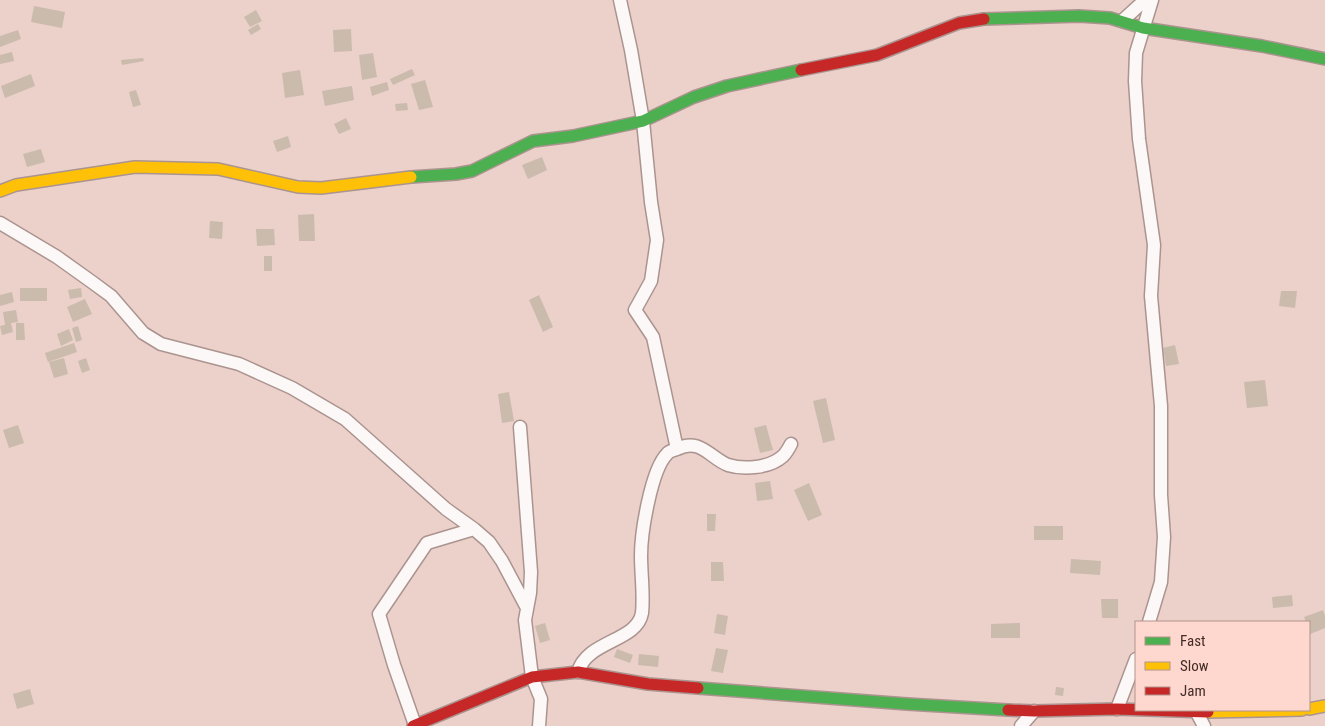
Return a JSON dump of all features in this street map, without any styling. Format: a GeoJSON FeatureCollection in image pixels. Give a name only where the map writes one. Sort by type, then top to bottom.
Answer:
{"type":"FeatureCollection","features":[{"type":"Feature","properties":{"kind":"street"},"geometry":{"type":"LineString","coordinates":[[620,0],[632,50],[643,121],[651,202],[658,240],[651,281],[634,310],[653,337],[677,449]]}},
{"type":"Feature","properties":{"kind":"street"},"geometry":{"type":"LineString","coordinates":[[1122,21],[1145,0]]}},
{"type":"Feature","properties":{"kind":"street"},"geometry":{"type":"LineString","coordinates":[[1149,621],[1160,582],[1164,537],[1161,495],[1161,406],[1151,296],[1154,244],[1139,139],[1135,81],[1136,53],[1152,0]]}},
{"type":"Feature","properties":{"kind":"street"},"geometry":{"type":"LineString","coordinates":[[0,192],[16,185],[135,167],[218,169],[298,187],[321,188],[379,180],[456,174],[472,171],[533,141],[581,134],[643,121],[694,97],[726,86],[815,66],[877,55],[930,32],[959,23],[985,20],[1079,16],[1110,18],[1143,28],[1262,46],[1325,59]]}},
{"type":"Feature","properties":{"kind":"street"},"geometry":{"type":"LineString","coordinates":[[0,223],[57,258],[111,296],[143,333],[161,344],[239,364],[292,388],[345,419],[446,509],[489,542],[527,608]]}},
{"type":"Feature","properties":{"kind":"street"},"geometry":{"type":"LineString","coordinates":[[520,427],[531,572],[530,593],[525,620],[532,677],[541,699],[539,726]]}},
{"type":"Feature","properties":{"kind":"street"},"geometry":{"type":"LineString","coordinates":[[578,672],[580,665],[588,655],[636,626],[642,614],[641,553],[649,496],[657,471],[667,453],[684,445],[695,445],[726,464],[739,468],[757,467],[773,462],[783,456],[792,444]]}},
{"type":"Feature","properties":{"kind":"street"},"geometry":{"type":"LineString","coordinates":[[474,529],[427,543],[379,614],[414,726],[532,677],[578,672],[648,684],[907,704],[1034,710],[1135,710]]}},
{"type":"Feature","properties":{"kind":"street"},"geometry":{"type":"LineString","coordinates":[[1118,710],[1135,661]]}},
{"type":"Feature","properties":{"kind":"street"},"geometry":{"type":"LineString","coordinates":[[1310,709],[1325,706]]}},
{"type":"Feature","properties":{"kind":"street"},"geometry":{"type":"LineString","coordinates":[[1021,726],[1034,710]]}},
{"type":"Feature","properties":{"kind":"street"},"geometry":{"type":"LineString","coordinates":[[1157,711],[1249,711]]}},
{"type":"Feature","properties":{"kind":"street"},"geometry":{"type":"LineString","coordinates":[[1196,712],[1204,726]]}},
{"type":"Feature","properties":{"kind":"building"},"geometry":{"type":"Polygon","coordinates":[[[34,6],[65,12],[62,28],[31,22],[34,6]]]}},
{"type":"Feature","properties":{"kind":"building"},"geometry":{"type":"Polygon","coordinates":[[[256,10],[262,21],[250,27],[244,17],[256,10]]]}},
{"type":"Feature","properties":{"kind":"building"},"geometry":{"type":"Polygon","coordinates":[[[258,24],[261,29],[251,35],[248,30],[258,24]]]}},
{"type":"Feature","properties":{"kind":"building"},"geometry":{"type":"Polygon","coordinates":[[[351,29],[352,51],[334,52],[333,30],[351,29]]]}},
{"type":"Feature","properties":{"kind":"building"},"geometry":{"type":"Polygon","coordinates":[[[18,30],[21,39],[0,47],[0,36],[18,30]]]}},
{"type":"Feature","properties":{"kind":"building"},"geometry":{"type":"Polygon","coordinates":[[[12,52],[14,61],[0,64],[0,55],[12,52]]]}},
{"type":"Feature","properties":{"kind":"building"},"geometry":{"type":"Polygon","coordinates":[[[373,53],[377,77],[362,80],[359,55],[373,53]]]}},
{"type":"Feature","properties":{"kind":"building"},"geometry":{"type":"Polygon","coordinates":[[[143,58],[144,61],[122,65],[121,60],[143,58]]]}},
{"type":"Feature","properties":{"kind":"building"},"geometry":{"type":"Polygon","coordinates":[[[412,69],[415,75],[393,85],[390,79],[412,69]]]}},
{"type":"Feature","properties":{"kind":"building"},"geometry":{"type":"Polygon","coordinates":[[[300,70],[304,95],[285,98],[282,73],[300,70]]]}},
{"type":"Feature","properties":{"kind":"building"},"geometry":{"type":"Polygon","coordinates":[[[31,74],[35,86],[5,98],[1,86],[31,74]]]}},
{"type":"Feature","properties":{"kind":"building"},"geometry":{"type":"Polygon","coordinates":[[[425,80],[433,107],[419,110],[411,84],[425,80]]]}},
{"type":"Feature","properties":{"kind":"building"},"geometry":{"type":"Polygon","coordinates":[[[387,82],[389,90],[372,96],[370,87],[387,82]]]}},
{"type":"Feature","properties":{"kind":"building"},"geometry":{"type":"Polygon","coordinates":[[[352,86],[354,100],[325,106],[322,91],[352,86]]]}},
{"type":"Feature","properties":{"kind":"building"},"geometry":{"type":"Polygon","coordinates":[[[136,90],[141,105],[133,107],[129,92],[136,90]]]}},
{"type":"Feature","properties":{"kind":"building"},"geometry":{"type":"Polygon","coordinates":[[[407,103],[408,110],[396,111],[395,104],[407,103]]]}},
{"type":"Feature","properties":{"kind":"building"},"geometry":{"type":"Polygon","coordinates":[[[346,118],[351,129],[339,134],[334,124],[346,118]]]}},
{"type":"Feature","properties":{"kind":"building"},"geometry":{"type":"Polygon","coordinates":[[[288,136],[291,147],[277,152],[273,141],[288,136]]]}},
{"type":"Feature","properties":{"kind":"building"},"geometry":{"type":"Polygon","coordinates":[[[41,149],[45,162],[27,167],[23,154],[41,149]]]}},
{"type":"Feature","properties":{"kind":"building"},"geometry":{"type":"Polygon","coordinates":[[[542,157],[547,170],[528,179],[522,165],[542,157]]]}},
{"type":"Feature","properties":{"kind":"building"},"geometry":{"type":"Polygon","coordinates":[[[314,214],[315,241],[299,241],[298,215],[314,214]]]}},
{"type":"Feature","properties":{"kind":"building"},"geometry":{"type":"Polygon","coordinates":[[[210,221],[223,222],[222,239],[209,238],[210,221]]]}},
{"type":"Feature","properties":{"kind":"building"},"geometry":{"type":"Polygon","coordinates":[[[256,229],[274,229],[275,245],[257,246],[256,229]]]}},
{"type":"Feature","properties":{"kind":"building"},"geometry":{"type":"Polygon","coordinates":[[[264,256],[272,256],[272,271],[264,271],[264,256]]]}},
{"type":"Feature","properties":{"kind":"building"},"geometry":{"type":"Polygon","coordinates":[[[20,288],[47,288],[47,301],[20,301],[20,288]]]}},
{"type":"Feature","properties":{"kind":"building"},"geometry":{"type":"Polygon","coordinates":[[[81,288],[82,297],[70,299],[68,290],[81,288]]]}},
{"type":"Feature","properties":{"kind":"building"},"geometry":{"type":"Polygon","coordinates":[[[1281,291],[1297,291],[1295,308],[1279,306],[1281,291]]]}},
{"type":"Feature","properties":{"kind":"building"},"geometry":{"type":"Polygon","coordinates":[[[12,292],[14,302],[0,306],[0,295],[12,292]]]}},
{"type":"Feature","properties":{"kind":"building"},"geometry":{"type":"Polygon","coordinates":[[[539,295],[553,327],[543,332],[529,300],[539,295]]]}},
{"type":"Feature","properties":{"kind":"building"},"geometry":{"type":"Polygon","coordinates":[[[85,299],[92,314],[73,322],[67,307],[85,299]]]}},
{"type":"Feature","properties":{"kind":"building"},"geometry":{"type":"Polygon","coordinates":[[[16,310],[18,322],[11,323],[13,332],[2,335],[0,326],[5,325],[3,312],[16,310]]]}},
{"type":"Feature","properties":{"kind":"building"},"geometry":{"type":"Polygon","coordinates":[[[16,323],[24,323],[25,340],[16,340],[16,323]]]}},
{"type":"Feature","properties":{"kind":"building"},"geometry":{"type":"Polygon","coordinates":[[[78,326],[82,340],[76,342],[72,328],[78,326]]]}},
{"type":"Feature","properties":{"kind":"building"},"geometry":{"type":"Polygon","coordinates":[[[69,329],[73,340],[61,346],[57,334],[69,329]]]}},
{"type":"Feature","properties":{"kind":"building"},"geometry":{"type":"Polygon","coordinates":[[[74,343],[77,352],[48,362],[45,353],[74,343]]]}},
{"type":"Feature","properties":{"kind":"building"},"geometry":{"type":"Polygon","coordinates":[[[1175,345],[1179,364],[1166,366],[1163,348],[1175,345]]]}},
{"type":"Feature","properties":{"kind":"building"},"geometry":{"type":"Polygon","coordinates":[[[64,358],[68,374],[54,378],[49,362],[64,358]]]}},
{"type":"Feature","properties":{"kind":"building"},"geometry":{"type":"Polygon","coordinates":[[[86,358],[90,370],[82,373],[78,361],[86,358]]]}},
{"type":"Feature","properties":{"kind":"building"},"geometry":{"type":"Polygon","coordinates":[[[1265,380],[1268,406],[1247,408],[1244,382],[1265,380]]]}},
{"type":"Feature","properties":{"kind":"building"},"geometry":{"type":"Polygon","coordinates":[[[509,392],[514,421],[502,423],[498,394],[509,392]]]}},
{"type":"Feature","properties":{"kind":"building"},"geometry":{"type":"Polygon","coordinates":[[[826,398],[835,440],[823,443],[813,401],[826,398]]]}},
{"type":"Feature","properties":{"kind":"building"},"geometry":{"type":"Polygon","coordinates":[[[18,425],[24,443],[9,448],[3,430],[18,425]]]}},
{"type":"Feature","properties":{"kind":"building"},"geometry":{"type":"Polygon","coordinates":[[[766,425],[773,450],[760,453],[754,428],[766,425]]]}},
{"type":"Feature","properties":{"kind":"building"},"geometry":{"type":"Polygon","coordinates":[[[770,481],[773,499],[757,501],[755,483],[770,481]]]}},
{"type":"Feature","properties":{"kind":"building"},"geometry":{"type":"Polygon","coordinates":[[[809,483],[822,515],[808,521],[794,490],[809,483]]]}},
{"type":"Feature","properties":{"kind":"building"},"geometry":{"type":"Polygon","coordinates":[[[707,514],[716,514],[715,531],[707,531],[707,514]]]}},
{"type":"Feature","properties":{"kind":"building"},"geometry":{"type":"Polygon","coordinates":[[[1034,526],[1063,526],[1063,540],[1034,540],[1034,526]]]}},
{"type":"Feature","properties":{"kind":"building"},"geometry":{"type":"Polygon","coordinates":[[[1071,559],[1101,561],[1100,575],[1070,573],[1071,559]]]}},
{"type":"Feature","properties":{"kind":"building"},"geometry":{"type":"Polygon","coordinates":[[[711,562],[723,562],[724,581],[711,581],[711,562]]]}},
{"type":"Feature","properties":{"kind":"building"},"geometry":{"type":"Polygon","coordinates":[[[1292,595],[1293,606],[1273,608],[1272,597],[1292,595]]]}},
{"type":"Feature","properties":{"kind":"building"},"geometry":{"type":"Polygon","coordinates":[[[1101,599],[1118,599],[1118,618],[1102,618],[1101,599]]]}},
{"type":"Feature","properties":{"kind":"building"},"geometry":{"type":"Polygon","coordinates":[[[1323,610],[1325,628],[1310,634],[1310,621],[1306,621],[1304,617],[1323,610]]]}},
{"type":"Feature","properties":{"kind":"building"},"geometry":{"type":"Polygon","coordinates":[[[717,614],[728,616],[725,635],[714,633],[717,614]]]}},
{"type":"Feature","properties":{"kind":"building"},"geometry":{"type":"Polygon","coordinates":[[[545,623],[550,640],[540,643],[535,626],[545,623]]]}},
{"type":"Feature","properties":{"kind":"building"},"geometry":{"type":"Polygon","coordinates":[[[1020,623],[1020,638],[991,638],[991,624],[1020,623]]]}},
{"type":"Feature","properties":{"kind":"building"},"geometry":{"type":"Polygon","coordinates":[[[716,648],[728,650],[723,673],[711,671],[716,648]]]}},
{"type":"Feature","properties":{"kind":"building"},"geometry":{"type":"Polygon","coordinates":[[[617,649],[633,655],[630,663],[614,657],[617,649]]]}},
{"type":"Feature","properties":{"kind":"building"},"geometry":{"type":"Polygon","coordinates":[[[639,654],[659,656],[658,667],[638,665],[639,654]]]}},
{"type":"Feature","properties":{"kind":"building"},"geometry":{"type":"Polygon","coordinates":[[[1056,687],[1064,688],[1063,696],[1055,695],[1056,687]]]}},
{"type":"Feature","properties":{"kind":"building"},"geometry":{"type":"Polygon","coordinates":[[[30,689],[34,704],[17,709],[13,694],[30,689]]]}},
{"type":"Feature","properties":{"kind":"traffic: fast"},"geometry":{"type":"LineString","coordinates":[[984,19],[1079,16],[1110,18],[1143,28],[1262,46],[1325,59]]}},
{"type":"Feature","properties":{"kind":"traffic: fast"},"geometry":{"type":"LineString","coordinates":[[411,177],[472,171],[533,141],[573,136],[643,121],[694,97],[727,86],[801,70]]}},
{"type":"Feature","properties":{"kind":"traffic: fast"},"geometry":{"type":"LineString","coordinates":[[698,688],[1008,710]]}},
{"type":"Feature","properties":{"kind":"traffic: slow"},"geometry":{"type":"LineString","coordinates":[[0,191],[16,185],[135,167],[218,169],[298,187],[321,188],[411,177]]}},
{"type":"Feature","properties":{"kind":"traffic: slow"},"geometry":{"type":"LineString","coordinates":[[1310,709],[1325,706]]}},
{"type":"Feature","properties":{"kind":"traffic: slow"},"geometry":{"type":"LineString","coordinates":[[1208,712],[1255,711]]}},
{"type":"Feature","properties":{"kind":"traffic: jam"},"geometry":{"type":"LineString","coordinates":[[801,70],[877,55],[959,23],[984,19]]}},
{"type":"Feature","properties":{"kind":"traffic: jam"},"geometry":{"type":"LineString","coordinates":[[413,726],[532,677],[578,672],[648,684],[698,688]]}},
{"type":"Feature","properties":{"kind":"traffic: jam"},"geometry":{"type":"LineString","coordinates":[[1008,710],[1135,710]]}},
{"type":"Feature","properties":{"kind":"traffic: jam"},"geometry":{"type":"LineString","coordinates":[[1178,711],[1208,712]]}}]}
